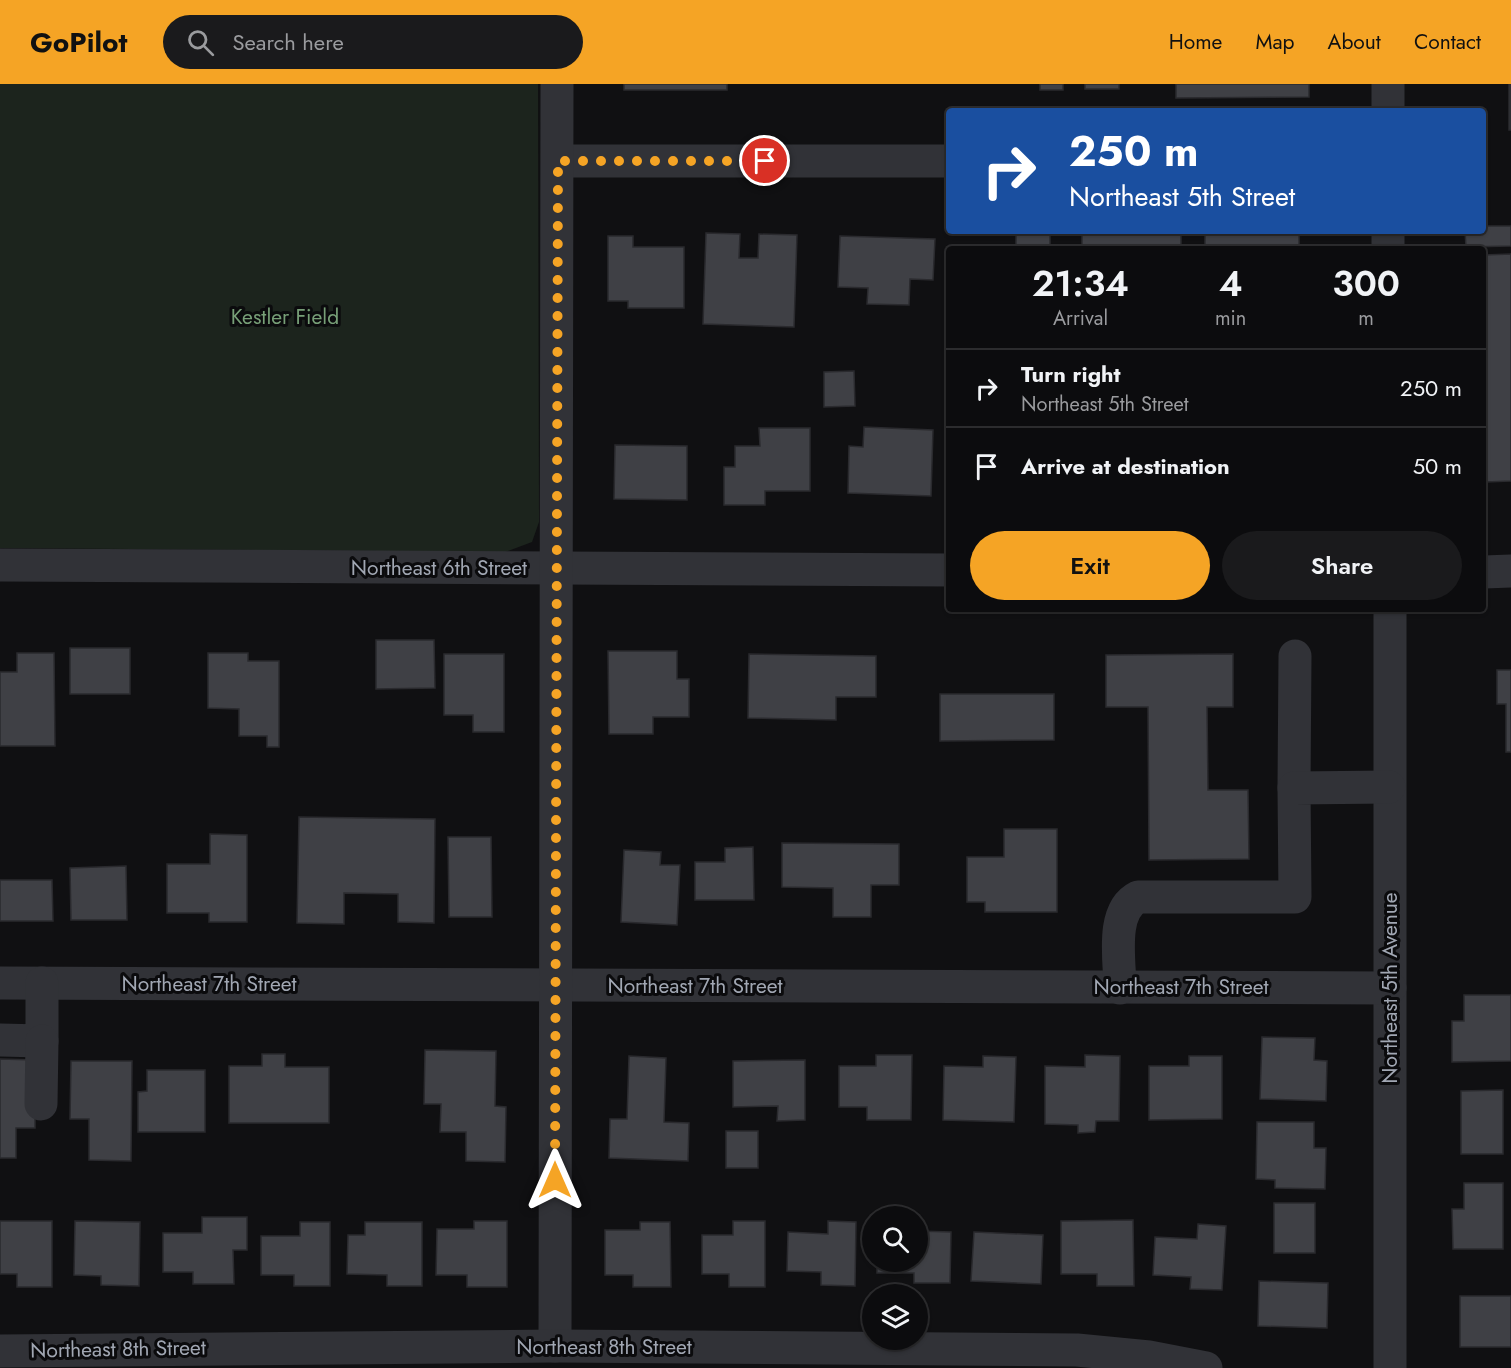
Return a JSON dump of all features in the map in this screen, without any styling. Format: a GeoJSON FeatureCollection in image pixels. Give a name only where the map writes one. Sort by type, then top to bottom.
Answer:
{"type":"FeatureCollection","features":[{"type":"Feature","properties":{"kind":"street"},"geometry":{"type":"LineString","coordinates":[[555,1346],[557,84]]}},
{"type":"Feature","properties":{"kind":"street"},"geometry":{"type":"LineString","coordinates":[[1388,84],[1388,108]]}},
{"type":"Feature","properties":{"kind":"street"},"geometry":{"type":"LineString","coordinates":[[558,161],[946,161]]}},
{"type":"Feature","properties":{"kind":"street","name":"Northeast 6th Street"},"geometry":{"type":"LineString","coordinates":[[0,565],[946,570]]}},
{"type":"Feature","properties":{"kind":"street"},"geometry":{"type":"LineString","coordinates":[[1486,572],[1511,571]]}},
{"type":"Feature","properties":{"kind":"street","name":"Northeast 5th Avenue"},"geometry":{"type":"LineString","coordinates":[[1390,612],[1390,1368]]}},
{"type":"Feature","properties":{"kind":"street"},"geometry":{"type":"LineString","coordinates":[[1120,987],[1120,925],[1132,900],[1138,897],[1295,897],[1295,656]]}},
{"type":"Feature","properties":{"kind":"street"},"geometry":{"type":"LineString","coordinates":[[1294,788],[1389,787]]}},
{"type":"Feature","properties":{"kind":"street","name":"Northeast 7th Street"},"geometry":{"type":"LineString","coordinates":[[0,983],[1390,988]]}},
{"type":"Feature","properties":{"kind":"street"},"geometry":{"type":"LineString","coordinates":[[41,1104],[42,983]]}},
{"type":"Feature","properties":{"kind":"street"},"geometry":{"type":"LineString","coordinates":[[0,1040],[42,1041]]}},
{"type":"Feature","properties":{"kind":"street","name":"Northeast 8th Street"},"geometry":{"type":"LineString","coordinates":[[0,1351],[36,1359],[555,1346],[1077,1359],[1149,1357],[1206,1368]]}},
{"type":"Feature","properties":{"kind":"green space","name":"Kestler Field"},"geometry":{"type":"Polygon","coordinates":[[[0,84],[538,84],[539,522],[532,542],[505,552],[0,548],[0,84]]]}},
{"type":"Feature","properties":{"kind":"building"},"geometry":{"type":"Polygon","coordinates":[[[624,84],[727,84],[727,90],[624,90],[624,84]]]}},
{"type":"Feature","properties":{"kind":"building"},"geometry":{"type":"Polygon","coordinates":[[[1040,84],[1063,84],[1063,90],[1040,90],[1040,84]]]}},
{"type":"Feature","properties":{"kind":"building"},"geometry":{"type":"Polygon","coordinates":[[[1085,84],[1119,84],[1119,89],[1085,89],[1085,84]]]}},
{"type":"Feature","properties":{"kind":"building"},"geometry":{"type":"Polygon","coordinates":[[[1176,84],[1309,84],[1309,97],[1176,98],[1176,84]]]}},
{"type":"Feature","properties":{"kind":"building"},"geometry":{"type":"Polygon","coordinates":[[[1509,84],[1511,84],[1511,130],[1509,130],[1509,84]]]}},
{"type":"Feature","properties":{"kind":"building"},"geometry":{"type":"Polygon","coordinates":[[[1486,226],[1511,226],[1511,246],[1466,246],[1465,234],[1486,234],[1486,226]]]}},
{"type":"Feature","properties":{"kind":"building"},"geometry":{"type":"Polygon","coordinates":[[[706,233],[740,234],[739,258],[758,258],[759,234],[797,235],[794,327],[703,324],[706,233]]]}},
{"type":"Feature","properties":{"kind":"building"},"geometry":{"type":"Polygon","coordinates":[[[1016,234],[1050,234],[1050,246],[1016,246],[1016,234]]]}},
{"type":"Feature","properties":{"kind":"building"},"geometry":{"type":"Polygon","coordinates":[[[1082,234],[1181,234],[1181,246],[1082,246],[1082,234]]]}},
{"type":"Feature","properties":{"kind":"building"},"geometry":{"type":"Polygon","coordinates":[[[1205,234],[1299,234],[1299,246],[1205,246],[1205,234]]]}},
{"type":"Feature","properties":{"kind":"building"},"geometry":{"type":"Polygon","coordinates":[[[608,236],[633,236],[633,247],[684,247],[684,308],[628,308],[628,301],[608,301],[608,236]]]}},
{"type":"Feature","properties":{"kind":"building"},"geometry":{"type":"Polygon","coordinates":[[[840,236],[935,239],[933,280],[910,279],[909,305],[867,304],[868,288],[838,287],[840,236]]]}},
{"type":"Feature","properties":{"kind":"building"},"geometry":{"type":"Polygon","coordinates":[[[1511,254],[1511,481],[1486,482],[1486,255],[1511,254]]]}},
{"type":"Feature","properties":{"kind":"building"},"geometry":{"type":"Polygon","coordinates":[[[854,371],[855,406],[824,407],[824,372],[854,371]]]}},
{"type":"Feature","properties":{"kind":"building"},"geometry":{"type":"Polygon","coordinates":[[[864,427],[933,430],[931,496],[848,493],[849,446],[863,447],[864,427]]]}},
{"type":"Feature","properties":{"kind":"building"},"geometry":{"type":"Polygon","coordinates":[[[759,428],[810,428],[810,491],[765,491],[765,505],[724,505],[724,467],[735,467],[735,446],[760,446],[759,428]]]}},
{"type":"Feature","properties":{"kind":"building"},"geometry":{"type":"Polygon","coordinates":[[[615,445],[687,446],[687,500],[614,499],[615,445]]]}},
{"type":"Feature","properties":{"kind":"building"},"geometry":{"type":"Polygon","coordinates":[[[376,640],[434,640],[435,688],[376,689],[376,640]]]}},
{"type":"Feature","properties":{"kind":"building"},"geometry":{"type":"Polygon","coordinates":[[[70,648],[130,648],[130,694],[70,694],[70,648]]]}},
{"type":"Feature","properties":{"kind":"building"},"geometry":{"type":"Polygon","coordinates":[[[608,651],[677,651],[677,679],[689,679],[689,717],[653,717],[653,734],[609,734],[608,651]]]}},
{"type":"Feature","properties":{"kind":"building"},"geometry":{"type":"Polygon","coordinates":[[[17,653],[54,653],[55,746],[0,746],[0,672],[17,672],[17,653]]]}},
{"type":"Feature","properties":{"kind":"building"},"geometry":{"type":"Polygon","coordinates":[[[208,653],[248,653],[248,661],[279,661],[279,747],[267,747],[267,736],[239,736],[239,709],[208,708],[208,653]]]}},
{"type":"Feature","properties":{"kind":"building"},"geometry":{"type":"Polygon","coordinates":[[[444,654],[504,654],[504,732],[473,732],[473,715],[444,715],[444,654]]]}},
{"type":"Feature","properties":{"kind":"building"},"geometry":{"type":"Polygon","coordinates":[[[749,654],[876,656],[876,697],[836,697],[836,720],[748,718],[749,654]]]}},
{"type":"Feature","properties":{"kind":"building"},"geometry":{"type":"Polygon","coordinates":[[[1233,654],[1233,707],[1207,707],[1208,790],[1248,790],[1249,859],[1149,860],[1148,707],[1106,707],[1106,655],[1233,654]]]}},
{"type":"Feature","properties":{"kind":"building"},"geometry":{"type":"Polygon","coordinates":[[[1497,670],[1511,670],[1511,752],[1506,752],[1506,704],[1497,704],[1497,670]]]}},
{"type":"Feature","properties":{"kind":"building"},"geometry":{"type":"Polygon","coordinates":[[[940,694],[1054,694],[1054,740],[940,741],[940,694]]]}},
{"type":"Feature","properties":{"kind":"building"},"geometry":{"type":"Polygon","coordinates":[[[299,817],[435,819],[434,923],[398,922],[398,894],[344,893],[344,924],[297,923],[299,817]]]}},
{"type":"Feature","properties":{"kind":"building"},"geometry":{"type":"Polygon","coordinates":[[[1004,829],[1057,829],[1057,912],[985,912],[985,902],[967,902],[967,857],[1004,857],[1004,829]]]}},
{"type":"Feature","properties":{"kind":"building"},"geometry":{"type":"Polygon","coordinates":[[[210,834],[247,835],[247,922],[209,922],[209,913],[167,913],[167,864],[210,864],[210,834]]]}},
{"type":"Feature","properties":{"kind":"building"},"geometry":{"type":"Polygon","coordinates":[[[448,837],[491,837],[492,917],[449,917],[448,837]]]}},
{"type":"Feature","properties":{"kind":"building"},"geometry":{"type":"Polygon","coordinates":[[[782,843],[899,844],[899,885],[871,885],[871,917],[833,917],[833,888],[782,887],[782,843]]]}},
{"type":"Feature","properties":{"kind":"building"},"geometry":{"type":"Polygon","coordinates":[[[753,847],[754,900],[695,900],[695,862],[725,862],[725,848],[753,847]]]}},
{"type":"Feature","properties":{"kind":"building"},"geometry":{"type":"Polygon","coordinates":[[[624,850],[661,852],[660,865],[680,865],[677,925],[621,922],[624,850]]]}},
{"type":"Feature","properties":{"kind":"building"},"geometry":{"type":"Polygon","coordinates":[[[126,866],[127,920],[71,920],[70,868],[126,866]]]}},
{"type":"Feature","properties":{"kind":"building"},"geometry":{"type":"Polygon","coordinates":[[[0,880],[52,880],[53,921],[0,921],[0,880]]]}},
{"type":"Feature","properties":{"kind":"building"},"geometry":{"type":"Polygon","coordinates":[[[1464,995],[1511,995],[1511,1061],[1452,1062],[1452,1021],[1464,1021],[1464,995]]]}},
{"type":"Feature","properties":{"kind":"building"},"geometry":{"type":"Polygon","coordinates":[[[1262,1037],[1315,1038],[1314,1060],[1327,1061],[1326,1101],[1260,1099],[1262,1037]]]}},
{"type":"Feature","properties":{"kind":"building"},"geometry":{"type":"Polygon","coordinates":[[[425,1050],[496,1051],[495,1106],[506,1107],[505,1162],[466,1161],[466,1132],[440,1132],[441,1104],[424,1104],[425,1050]]]}},
{"type":"Feature","properties":{"kind":"building"},"geometry":{"type":"Polygon","coordinates":[[[262,1054],[285,1054],[285,1067],[329,1067],[329,1123],[229,1123],[229,1066],[262,1066],[262,1054]]]}},
{"type":"Feature","properties":{"kind":"building"},"geometry":{"type":"Polygon","coordinates":[[[876,1055],[912,1055],[911,1120],[867,1120],[867,1107],[839,1107],[839,1066],[876,1066],[876,1055]]]}},
{"type":"Feature","properties":{"kind":"building"},"geometry":{"type":"Polygon","coordinates":[[[1085,1055],[1120,1056],[1119,1121],[1096,1121],[1095,1132],[1078,1133],[1078,1125],[1045,1124],[1045,1066],[1085,1067],[1085,1055]]]}},
{"type":"Feature","properties":{"kind":"building"},"geometry":{"type":"Polygon","coordinates":[[[629,1056],[666,1058],[664,1122],[689,1123],[688,1161],[609,1158],[610,1119],[627,1119],[629,1056]]]}},
{"type":"Feature","properties":{"kind":"building"},"geometry":{"type":"Polygon","coordinates":[[[983,1056],[1016,1057],[1014,1122],[943,1120],[944,1066],[983,1067],[983,1056]]]}},
{"type":"Feature","properties":{"kind":"building"},"geometry":{"type":"Polygon","coordinates":[[[1189,1056],[1222,1056],[1222,1119],[1149,1120],[1149,1066],[1189,1066],[1189,1056]]]}},
{"type":"Feature","properties":{"kind":"building"},"geometry":{"type":"Polygon","coordinates":[[[0,1059],[35,1060],[35,1128],[16,1128],[16,1158],[0,1158],[0,1059]]]}},
{"type":"Feature","properties":{"kind":"building"},"geometry":{"type":"Polygon","coordinates":[[[805,1060],[805,1120],[777,1121],[778,1106],[733,1107],[733,1061],[805,1060]]]}},
{"type":"Feature","properties":{"kind":"building"},"geometry":{"type":"Polygon","coordinates":[[[71,1061],[132,1061],[131,1161],[89,1160],[89,1119],[70,1119],[71,1061]]]}},
{"type":"Feature","properties":{"kind":"building"},"geometry":{"type":"Polygon","coordinates":[[[147,1070],[205,1070],[205,1132],[138,1132],[138,1092],[147,1091],[147,1070]]]}},
{"type":"Feature","properties":{"kind":"building"},"geometry":{"type":"Polygon","coordinates":[[[1503,1090],[1503,1154],[1461,1154],[1461,1091],[1503,1090]]]}},
{"type":"Feature","properties":{"kind":"building"},"geometry":{"type":"Polygon","coordinates":[[[1257,1122],[1314,1122],[1314,1148],[1326,1148],[1325,1189],[1275,1188],[1275,1180],[1256,1179],[1257,1122]]]}},
{"type":"Feature","properties":{"kind":"building"},"geometry":{"type":"Polygon","coordinates":[[[726,1131],[758,1131],[758,1168],[726,1168],[726,1131]]]}},
{"type":"Feature","properties":{"kind":"building"},"geometry":{"type":"Polygon","coordinates":[[[1464,1183],[1503,1183],[1503,1249],[1453,1249],[1452,1209],[1464,1209],[1464,1183]]]}},
{"type":"Feature","properties":{"kind":"building"},"geometry":{"type":"Polygon","coordinates":[[[1274,1203],[1315,1203],[1315,1253],[1274,1253],[1274,1203]]]}},
{"type":"Feature","properties":{"kind":"building"},"geometry":{"type":"Polygon","coordinates":[[[202,1217],[247,1217],[247,1250],[233,1250],[234,1284],[193,1284],[193,1272],[163,1272],[163,1233],[202,1233],[202,1217]]]}},
{"type":"Feature","properties":{"kind":"building"},"geometry":{"type":"Polygon","coordinates":[[[1133,1220],[1134,1286],[1097,1286],[1097,1274],[1061,1274],[1061,1221],[1133,1220]]]}},
{"type":"Feature","properties":{"kind":"building"},"geometry":{"type":"Polygon","coordinates":[[[0,1221],[52,1221],[52,1287],[17,1287],[17,1274],[0,1274],[0,1221]]]}},
{"type":"Feature","properties":{"kind":"building"},"geometry":{"type":"Polygon","coordinates":[[[75,1221],[140,1222],[139,1286],[101,1285],[101,1276],[74,1275],[75,1221]]]}},
{"type":"Feature","properties":{"kind":"building"},"geometry":{"type":"Polygon","coordinates":[[[474,1221],[507,1221],[507,1287],[467,1287],[467,1275],[436,1275],[437,1229],[474,1229],[474,1221]]]}},
{"type":"Feature","properties":{"kind":"building"},"geometry":{"type":"Polygon","coordinates":[[[733,1221],[765,1221],[765,1287],[729,1287],[729,1274],[702,1274],[702,1235],[733,1235],[733,1221]]]}},
{"type":"Feature","properties":{"kind":"building"},"geometry":{"type":"Polygon","coordinates":[[[828,1221],[856,1222],[855,1286],[821,1285],[821,1272],[787,1271],[788,1232],[828,1234],[828,1221]]]}},
{"type":"Feature","properties":{"kind":"building"},"geometry":{"type":"Polygon","coordinates":[[[300,1222],[330,1222],[330,1286],[294,1286],[294,1275],[261,1275],[261,1236],[300,1236],[300,1222]]]}},
{"type":"Feature","properties":{"kind":"building"},"geometry":{"type":"Polygon","coordinates":[[[365,1222],[422,1222],[422,1286],[387,1286],[387,1275],[347,1274],[348,1235],[365,1235],[365,1222]]]}},
{"type":"Feature","properties":{"kind":"building"},"geometry":{"type":"Polygon","coordinates":[[[640,1222],[670,1222],[671,1287],[633,1287],[633,1275],[605,1275],[605,1230],[640,1230],[640,1222]]]}},
{"type":"Feature","properties":{"kind":"building"},"geometry":{"type":"Polygon","coordinates":[[[1198,1224],[1226,1226],[1222,1290],[1190,1289],[1191,1277],[1153,1275],[1155,1237],[1197,1239],[1198,1224]]]}},
{"type":"Feature","properties":{"kind":"building"},"geometry":{"type":"Polygon","coordinates":[[[928,1231],[951,1232],[950,1283],[914,1283],[914,1273],[877,1273],[928,1272],[928,1231]]]}},
{"type":"Feature","properties":{"kind":"building"},"geometry":{"type":"Polygon","coordinates":[[[974,1232],[1043,1235],[1041,1284],[971,1281],[974,1232]]]}},
{"type":"Feature","properties":{"kind":"building"},"geometry":{"type":"Polygon","coordinates":[[[1259,1281],[1328,1283],[1327,1328],[1258,1326],[1259,1281]]]}},
{"type":"Feature","properties":{"kind":"building"},"geometry":{"type":"Polygon","coordinates":[[[1460,1296],[1511,1296],[1511,1347],[1460,1347],[1460,1296]]]}},
{"type":"Feature","properties":{"kind":"route"},"geometry":{"type":"LineString","coordinates":[[555,1180],[558,161],[765,161]]}}]}
